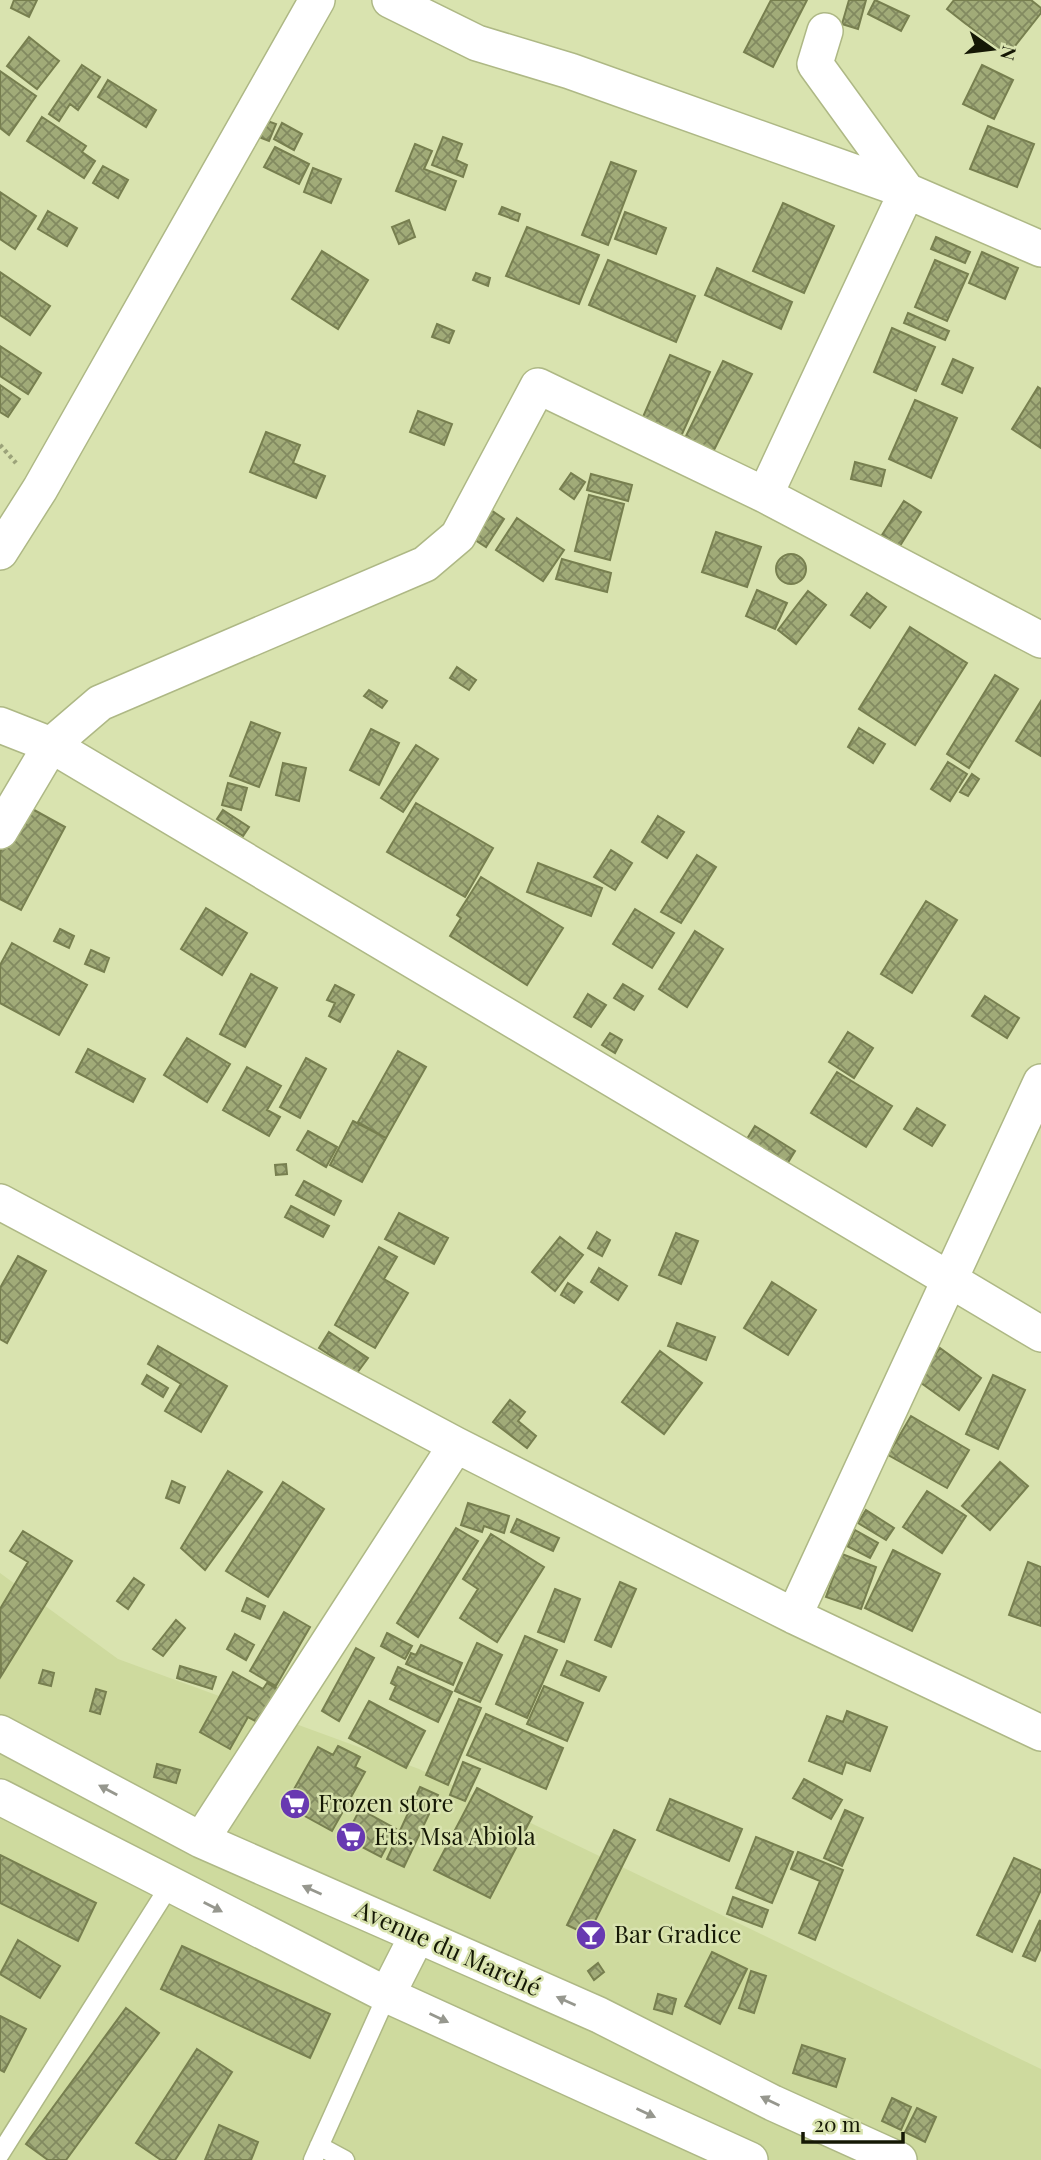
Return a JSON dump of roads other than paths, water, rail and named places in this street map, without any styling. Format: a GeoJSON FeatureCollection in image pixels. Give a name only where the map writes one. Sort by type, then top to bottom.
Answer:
{"type":"FeatureCollection","features":[{"type":"Feature","properties":{"kind":"street"},"geometry":{"type":"LineString","coordinates":[[0,552],[40,489],[317,0]]}},
{"type":"Feature","properties":{"kind":"street"},"geometry":{"type":"LineString","coordinates":[[390,0],[477,43],[582,75],[907,191],[1041,249]]}},
{"type":"Feature","properties":{"kind":"street"},"geometry":{"type":"LineString","coordinates":[[825,31],[815,64],[907,191]]}},
{"type":"Feature","properties":{"kind":"street"},"geometry":{"type":"LineString","coordinates":[[765,495],[907,191]]}},
{"type":"Feature","properties":{"kind":"street"},"geometry":{"type":"LineString","coordinates":[[0,831],[51,745],[100,703],[425,564],[458,536],[538,386],[765,495],[1041,640]]}},
{"type":"Feature","properties":{"kind":"street"},"geometry":{"type":"LineString","coordinates":[[0,725],[51,745],[1041,1334]]}},
{"type":"Feature","properties":{"kind":"street"},"geometry":{"type":"LineString","coordinates":[[794,1616],[1041,1082]]}},
{"type":"Feature","properties":{"kind":"street"},"geometry":{"type":"LineString","coordinates":[[0,1202],[456,1445],[794,1616],[1041,1733]]}},
{"type":"Feature","properties":{"kind":"street"},"geometry":{"type":"LineString","coordinates":[[201,1840],[456,1445]]}},
{"type":"Feature","properties":{"kind":"street","name":"Avenue du Marché"},"geometry":{"type":"LineString","coordinates":[[0,1732],[201,1840],[599,2015],[774,2103],[899,2160]]}},
{"type":"Feature","properties":{"kind":"street"},"geometry":{"type":"LineString","coordinates":[[0,1797],[387,1995],[750,2160]]}},
{"type":"Feature","properties":{"kind":"street"},"geometry":{"type":"LineString","coordinates":[[387,1995],[417,1936]]}},
{"type":"Feature","properties":{"kind":"lane"},"geometry":{"type":"LineString","coordinates":[[0,2154],[170,1885]]}},
{"type":"Feature","properties":{"kind":"lane"},"geometry":{"type":"LineString","coordinates":[[345,2160],[316,2153],[387,1995]]}},
{"type":"Feature","properties":{"kind":"place","name":"Frozen store"},"geometry":{"type":"Point","coordinates":[295,1804]}},
{"type":"Feature","properties":{"kind":"place","name":"Ets. Msa Abiola"},"geometry":{"type":"Point","coordinates":[351,1837]}},
{"type":"Feature","properties":{"kind":"place","name":"Bar Gradice"},"geometry":{"type":"Point","coordinates":[591,1935]}}]}
